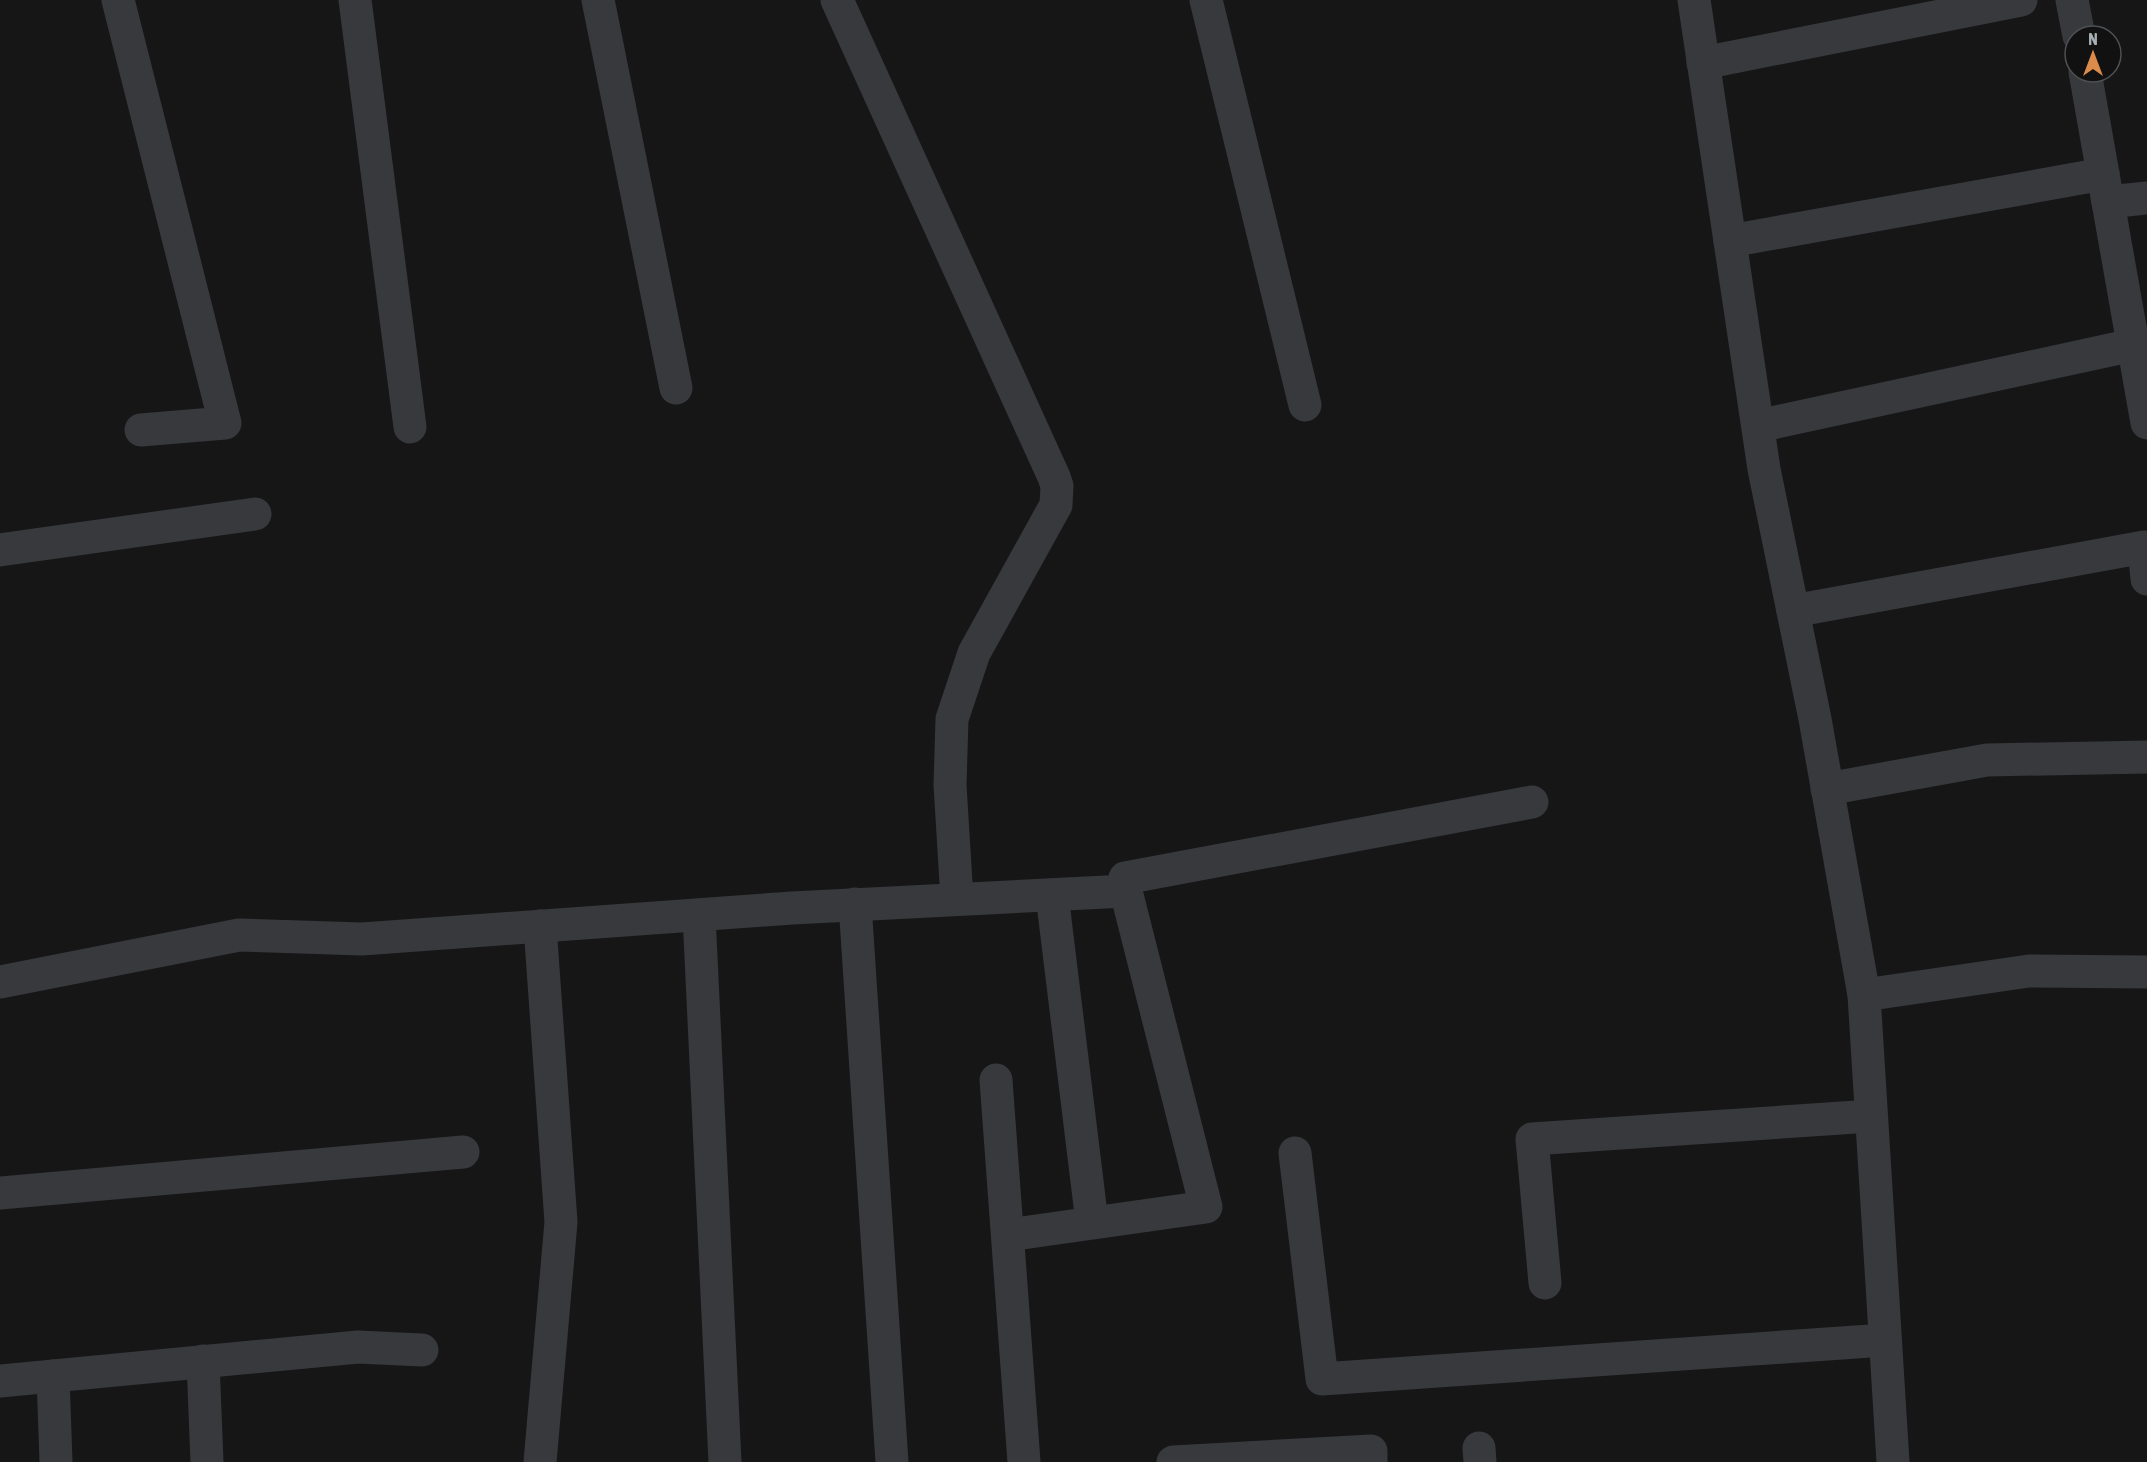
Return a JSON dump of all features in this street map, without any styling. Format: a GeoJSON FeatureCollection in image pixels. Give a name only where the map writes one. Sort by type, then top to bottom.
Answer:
{"type":"FeatureCollection","features":[{"type":"Feature","properties":{"kind":"street"},"geometry":{"type":"LineString","coordinates":[[118,0],[225,423],[141,430]]}},
{"type":"Feature","properties":{"kind":"street"},"geometry":{"type":"LineString","coordinates":[[355,0],[410,427]]}},
{"type":"Feature","properties":{"kind":"street"},"geometry":{"type":"LineString","coordinates":[[598,0],[676,388]]}},
{"type":"Feature","properties":{"kind":"street"},"geometry":{"type":"LineString","coordinates":[[837,0],[1057,486],[1056,506],[974,653],[952,719],[950,785],[957,899]]}},
{"type":"Feature","properties":{"kind":"street"},"geometry":{"type":"LineString","coordinates":[[1206,0],[1305,405]]}},
{"type":"Feature","properties":{"kind":"street"},"geometry":{"type":"LineString","coordinates":[[1694,0],[1764,469],[1827,789],[1864,995],[1893,1462]]}},
{"type":"Feature","properties":{"kind":"street"},"geometry":{"type":"LineString","coordinates":[[1703,63],[2021,0]]}},
{"type":"Feature","properties":{"kind":"street"},"geometry":{"type":"LineString","coordinates":[[2072,0],[2077,24]]}},
{"type":"Feature","properties":{"kind":"street"},"geometry":{"type":"LineString","coordinates":[[2087,84],[2147,423]]}},
{"type":"Feature","properties":{"kind":"street"},"geometry":{"type":"LineString","coordinates":[[1730,241],[2106,188],[2147,198]]}},
{"type":"Feature","properties":{"kind":"street"},"geometry":{"type":"LineString","coordinates":[[1758,426],[2133,345]]}},
{"type":"Feature","properties":{"kind":"street"},"geometry":{"type":"LineString","coordinates":[[0,550],[255,514]]}},
{"type":"Feature","properties":{"kind":"street"},"geometry":{"type":"LineString","coordinates":[[1793,611],[2144,548],[2147,579]]}},
{"type":"Feature","properties":{"kind":"street"},"geometry":{"type":"LineString","coordinates":[[1827,789],[1987,760],[2147,757]]}},
{"type":"Feature","properties":{"kind":"street"},"geometry":{"type":"LineString","coordinates":[[1008,1235],[1206,1207],[1126,891],[1125,879],[1532,802]]}},
{"type":"Feature","properties":{"kind":"street"},"geometry":{"type":"LineString","coordinates":[[0,982],[239,935],[362,939],[855,904],[1126,891]]}},
{"type":"Feature","properties":{"kind":"street"},"geometry":{"type":"LineString","coordinates":[[1052,895],[1092,1222]]}},
{"type":"Feature","properties":{"kind":"street"},"geometry":{"type":"LineString","coordinates":[[855,904],[892,1462]]}},
{"type":"Feature","properties":{"kind":"street"},"geometry":{"type":"LineString","coordinates":[[699,915],[725,1462]]}},
{"type":"Feature","properties":{"kind":"street"},"geometry":{"type":"LineString","coordinates":[[540,926],[561,1222],[540,1462]]}},
{"type":"Feature","properties":{"kind":"street"},"geometry":{"type":"LineString","coordinates":[[1864,995],[2029,971],[2147,972]]}},
{"type":"Feature","properties":{"kind":"street"},"geometry":{"type":"LineString","coordinates":[[996,1080],[1024,1462]]}},
{"type":"Feature","properties":{"kind":"street"},"geometry":{"type":"LineString","coordinates":[[1545,1282],[1532,1139],[1871,1116]]}},
{"type":"Feature","properties":{"kind":"street"},"geometry":{"type":"LineString","coordinates":[[0,1192],[463,1152]]}},
{"type":"Feature","properties":{"kind":"street"},"geometry":{"type":"LineString","coordinates":[[1295,1153],[1322,1379],[1885,1340]]}},
{"type":"Feature","properties":{"kind":"street"},"geometry":{"type":"LineString","coordinates":[[0,1381],[358,1347],[422,1350]]}},
{"type":"Feature","properties":{"kind":"street"},"geometry":{"type":"LineString","coordinates":[[203,1361],[207,1462]]}},
{"type":"Feature","properties":{"kind":"street"},"geometry":{"type":"LineString","coordinates":[[53,1376],[56,1462]]}},
{"type":"Feature","properties":{"kind":"street"},"geometry":{"type":"LineString","coordinates":[[1173,1462],[1371,1451],[1371,1462]]}}]}
